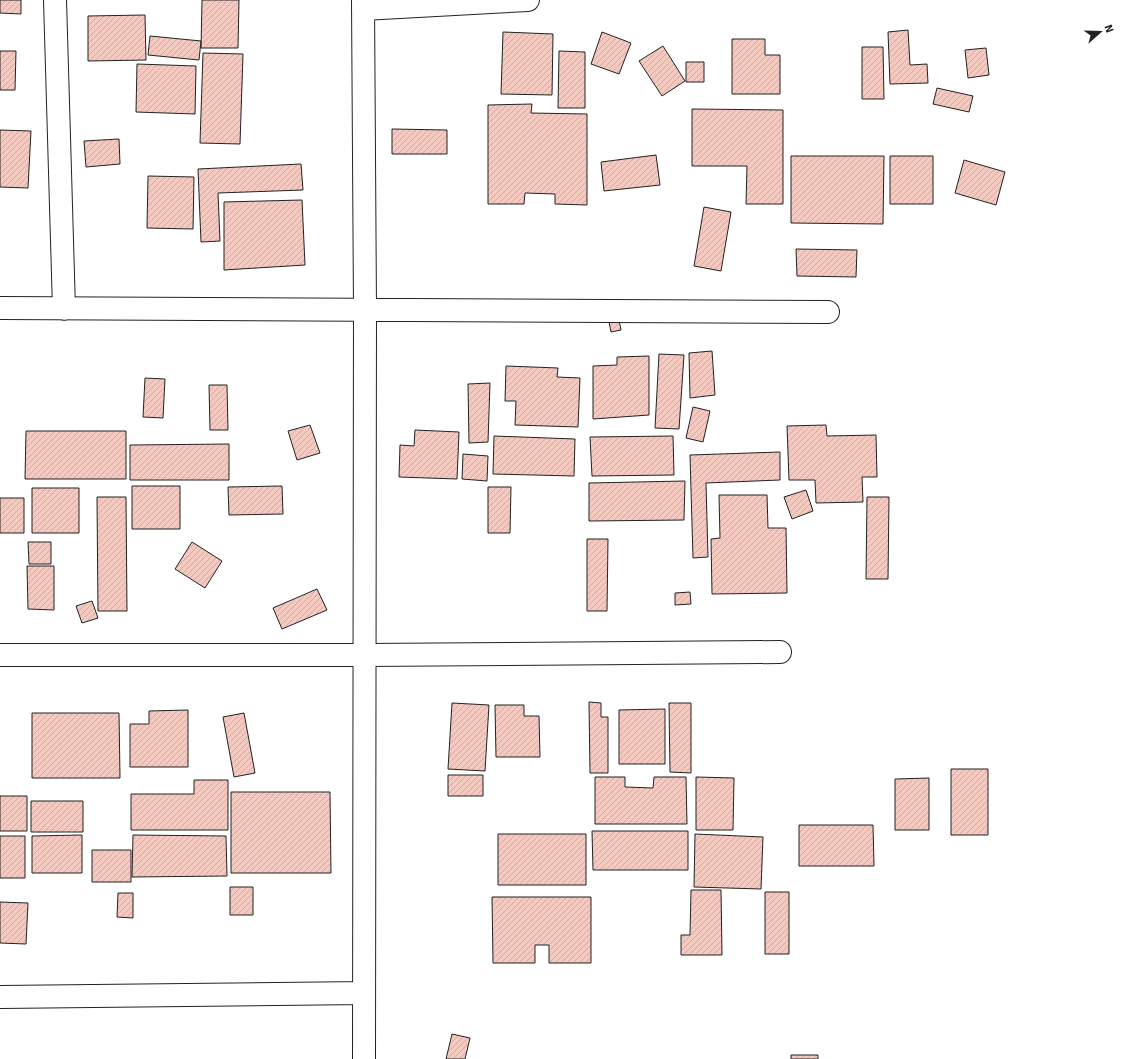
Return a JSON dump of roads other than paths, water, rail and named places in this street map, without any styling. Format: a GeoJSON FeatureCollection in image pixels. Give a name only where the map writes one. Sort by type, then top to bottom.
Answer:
{"type":"FeatureCollection","features":[{"type":"Feature","properties":{"kind":"street"},"geometry":{"type":"LineString","coordinates":[[54,0],[64,308]]}},
{"type":"Feature","properties":{"kind":"street"},"geometry":{"type":"LineString","coordinates":[[364,1059],[365,310],[363,4],[528,0]]}},
{"type":"Feature","properties":{"kind":"street"},"geometry":{"type":"LineString","coordinates":[[0,308],[828,312]]}},
{"type":"Feature","properties":{"kind":"street"},"geometry":{"type":"LineString","coordinates":[[0,655],[365,655],[780,652]]}},
{"type":"Feature","properties":{"kind":"street"},"geometry":{"type":"LineString","coordinates":[[0,997],[364,993]]}}]}
